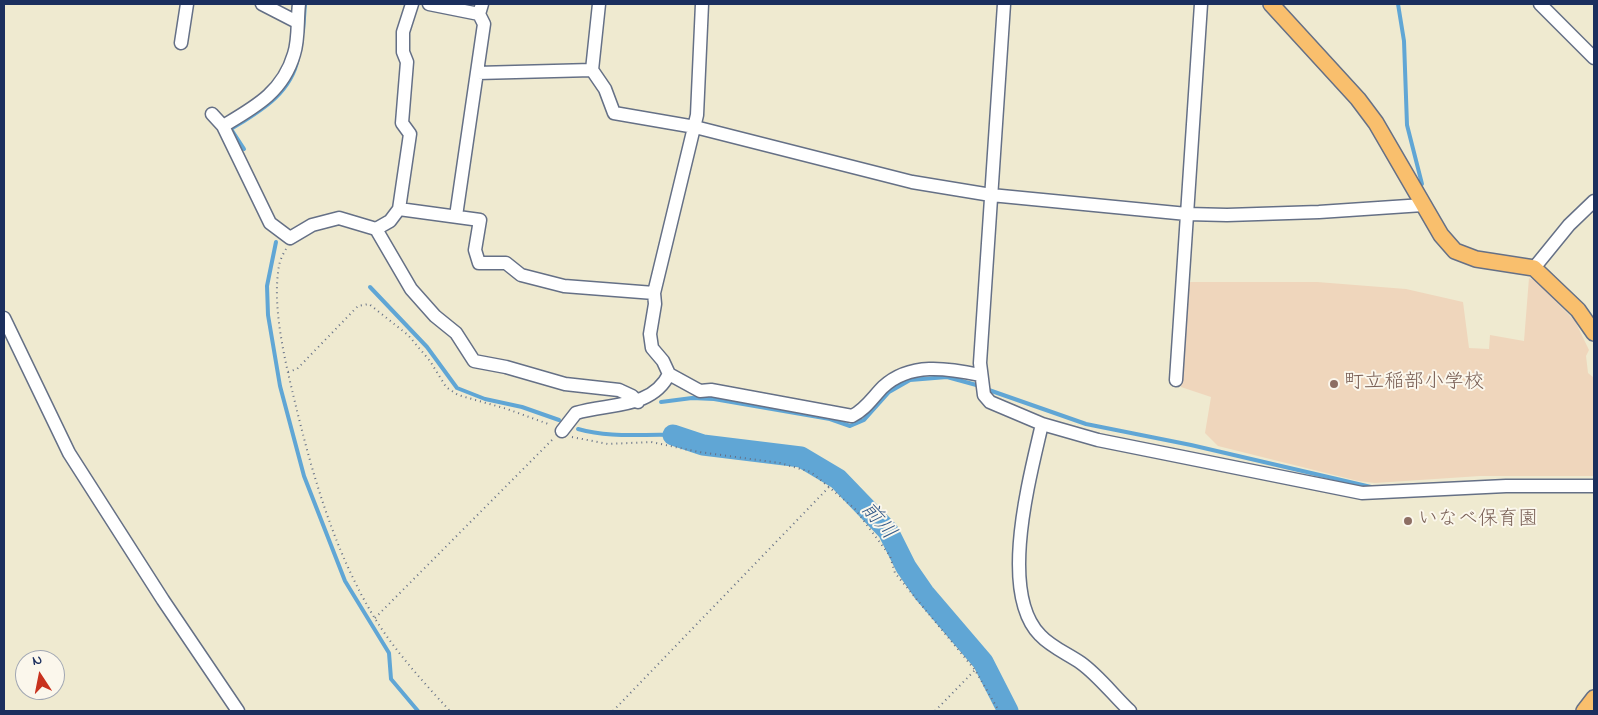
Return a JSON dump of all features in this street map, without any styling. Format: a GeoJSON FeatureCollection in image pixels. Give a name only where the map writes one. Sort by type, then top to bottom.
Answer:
{"type":"FeatureCollection","features":[{"type":"Feature","properties":{"kind":"main road"},"geometry":{"type":"LineString","coordinates":[[1271,4],[1358,99],[1376,123],[1441,235],[1455,251],[1476,259],[1534,268],[1578,310],[1594,333]]}},
{"type":"Feature","properties":{"kind":"main road"},"geometry":{"type":"LineString","coordinates":[[1584,711],[1594,698]]}},
{"type":"Feature","properties":{"kind":"street"},"geometry":{"type":"LineString","coordinates":[[181,42],[186,4]]}},
{"type":"Feature","properties":{"kind":"street"},"geometry":{"type":"LineString","coordinates":[[262,4],[297,22]]}},
{"type":"Feature","properties":{"kind":"street"},"geometry":{"type":"LineString","coordinates":[[223,126],[264,101],[279,86],[294,53],[299,4]]}},
{"type":"Feature","properties":{"kind":"street"},"geometry":{"type":"LineString","coordinates":[[376,229],[390,221],[399,209],[410,134],[402,123],[407,62],[404,52],[403,32],[412,4]]}},
{"type":"Feature","properties":{"kind":"street"},"geometry":{"type":"LineString","coordinates":[[425,4],[481,9],[484,24],[456,216]]}},
{"type":"Feature","properties":{"kind":"street"},"geometry":{"type":"LineString","coordinates":[[599,4],[592,70],[605,89],[614,113],[695,127],[912,182],[991,195],[1187,214],[1319,212],[1423,204]]}},
{"type":"Feature","properties":{"kind":"street"},"geometry":{"type":"LineString","coordinates":[[702,4],[695,127],[654,293],[655,304],[650,334],[652,348],[663,361],[669,374],[700,391],[711,390],[852,416],[857,414],[892,380],[909,372],[942,369],[982,384]]}},
{"type":"Feature","properties":{"kind":"street"},"geometry":{"type":"LineString","coordinates":[[1004,4],[991,195],[982,384],[990,402],[1042,424],[1098,440],[1362,493],[1506,486],[1594,486]]}},
{"type":"Feature","properties":{"kind":"street"},"geometry":{"type":"LineString","coordinates":[[1176,380],[1201,4]]}},
{"type":"Feature","properties":{"kind":"street"},"geometry":{"type":"LineString","coordinates":[[1540,4],[1594,58]]}},
{"type":"Feature","properties":{"kind":"street"},"geometry":{"type":"LineString","coordinates":[[477,73],[592,70]]}},
{"type":"Feature","properties":{"kind":"street"},"geometry":{"type":"LineString","coordinates":[[212,114],[223,126],[270,223],[290,238],[312,225],[338,218],[376,229],[411,289],[435,316],[456,333],[474,361],[506,367],[564,384],[619,390],[632,396],[638,402]]}},
{"type":"Feature","properties":{"kind":"street"},"geometry":{"type":"LineString","coordinates":[[1534,268],[1569,225],[1594,201]]}},
{"type":"Feature","properties":{"kind":"street"},"geometry":{"type":"LineString","coordinates":[[399,209],[480,220],[474,250],[479,263],[506,263],[521,275],[564,286],[654,293]]}},
{"type":"Feature","properties":{"kind":"street"},"geometry":{"type":"LineString","coordinates":[[4,318],[70,453],[163,600],[238,711]]}},
{"type":"Feature","properties":{"kind":"street"},"geometry":{"type":"LineString","coordinates":[[562,431],[576,413],[638,402],[660,389],[669,374]]}},
{"type":"Feature","properties":{"kind":"street"},"geometry":{"type":"LineString","coordinates":[[1042,424],[1028,486],[1019,546],[1019,576],[1028,620],[1040,636],[1082,664],[1130,711]]}},
{"type":"Feature","properties":{"kind":"path"},"geometry":{"type":"LineString","coordinates":[[290,238],[279,265],[278,320],[288,372],[311,466],[352,578],[375,618],[422,681],[450,711]]}},
{"type":"Feature","properties":{"kind":"path"},"geometry":{"type":"LineString","coordinates":[[288,372],[297,369],[358,306],[369,304],[408,336],[430,361],[446,387],[458,395],[542,420],[576,439],[608,444],[651,442],[699,452],[780,463],[811,472],[830,486],[855,509],[890,556],[895,573],[975,670],[999,711]]}},
{"type":"Feature","properties":{"kind":"path"},"geometry":{"type":"LineString","coordinates":[[375,618],[562,431]]}},
{"type":"Feature","properties":{"kind":"path"},"geometry":{"type":"LineString","coordinates":[[613,711],[830,486]]}},
{"type":"Feature","properties":{"kind":"path"},"geometry":{"type":"LineString","coordinates":[[935,711],[975,670]]}},
{"type":"Feature","properties":{"kind":"shaded area","name":"町立稲部小学校"},"geometry":{"type":"Polygon","coordinates":[[[1529,278],[1536,281],[1575,321],[1589,350],[1586,356],[1588,373],[1593,377],[1594,389],[1594,476],[1480,476],[1375,483],[1358,481],[1218,446],[1205,433],[1211,397],[1181,387],[1187,282],[1317,282],[1406,289],[1463,302],[1469,348],[1489,349],[1490,335],[1524,341],[1529,278]]]}},
{"type":"Feature","properties":{"kind":"waterway"},"geometry":{"type":"LineString","coordinates":[[303,31],[305,4]]}},
{"type":"Feature","properties":{"kind":"waterway"},"geometry":{"type":"LineString","coordinates":[[1398,4],[1404,41],[1407,125],[1422,184]]}},
{"type":"Feature","properties":{"kind":"waterway"},"geometry":{"type":"LineString","coordinates":[[244,149],[231,129],[263,108],[281,92],[289,82],[298,58]]}},
{"type":"Feature","properties":{"kind":"waterway"},"geometry":{"type":"LineString","coordinates":[[276,242],[267,286],[268,315],[280,386],[304,476],[345,581],[389,653],[391,679],[418,711]]}},
{"type":"Feature","properties":{"kind":"waterway"},"geometry":{"type":"LineString","coordinates":[[370,287],[427,347],[457,388],[485,399],[522,407],[559,420]]}},
{"type":"Feature","properties":{"kind":"waterway"},"geometry":{"type":"LineString","coordinates":[[661,402],[692,398],[714,399],[830,419],[850,426],[864,420],[889,392],[910,380],[947,377],[980,386]]}},
{"type":"Feature","properties":{"kind":"waterway"},"geometry":{"type":"LineString","coordinates":[[986,389],[1086,424],[1191,445],[1371,487]]}},
{"type":"Feature","properties":{"kind":"waterway"},"geometry":{"type":"LineString","coordinates":[[578,429],[613,435],[673,435]]}},
{"type":"Feature","properties":{"kind":"waterway","name":"前川"},"geometry":{"type":"LineString","coordinates":[[673,435],[703,445],[801,457],[838,479],[888,531],[906,567],[924,593],[983,662],[1008,711]]}},
{"type":"Feature","properties":{"kind":"place","name":"町立稲部小学校"},"geometry":{"type":"Point","coordinates":[1334,384]}},
{"type":"Feature","properties":{"kind":"place","name":"いなべ保育園"},"geometry":{"type":"Point","coordinates":[1408,521]}}]}
